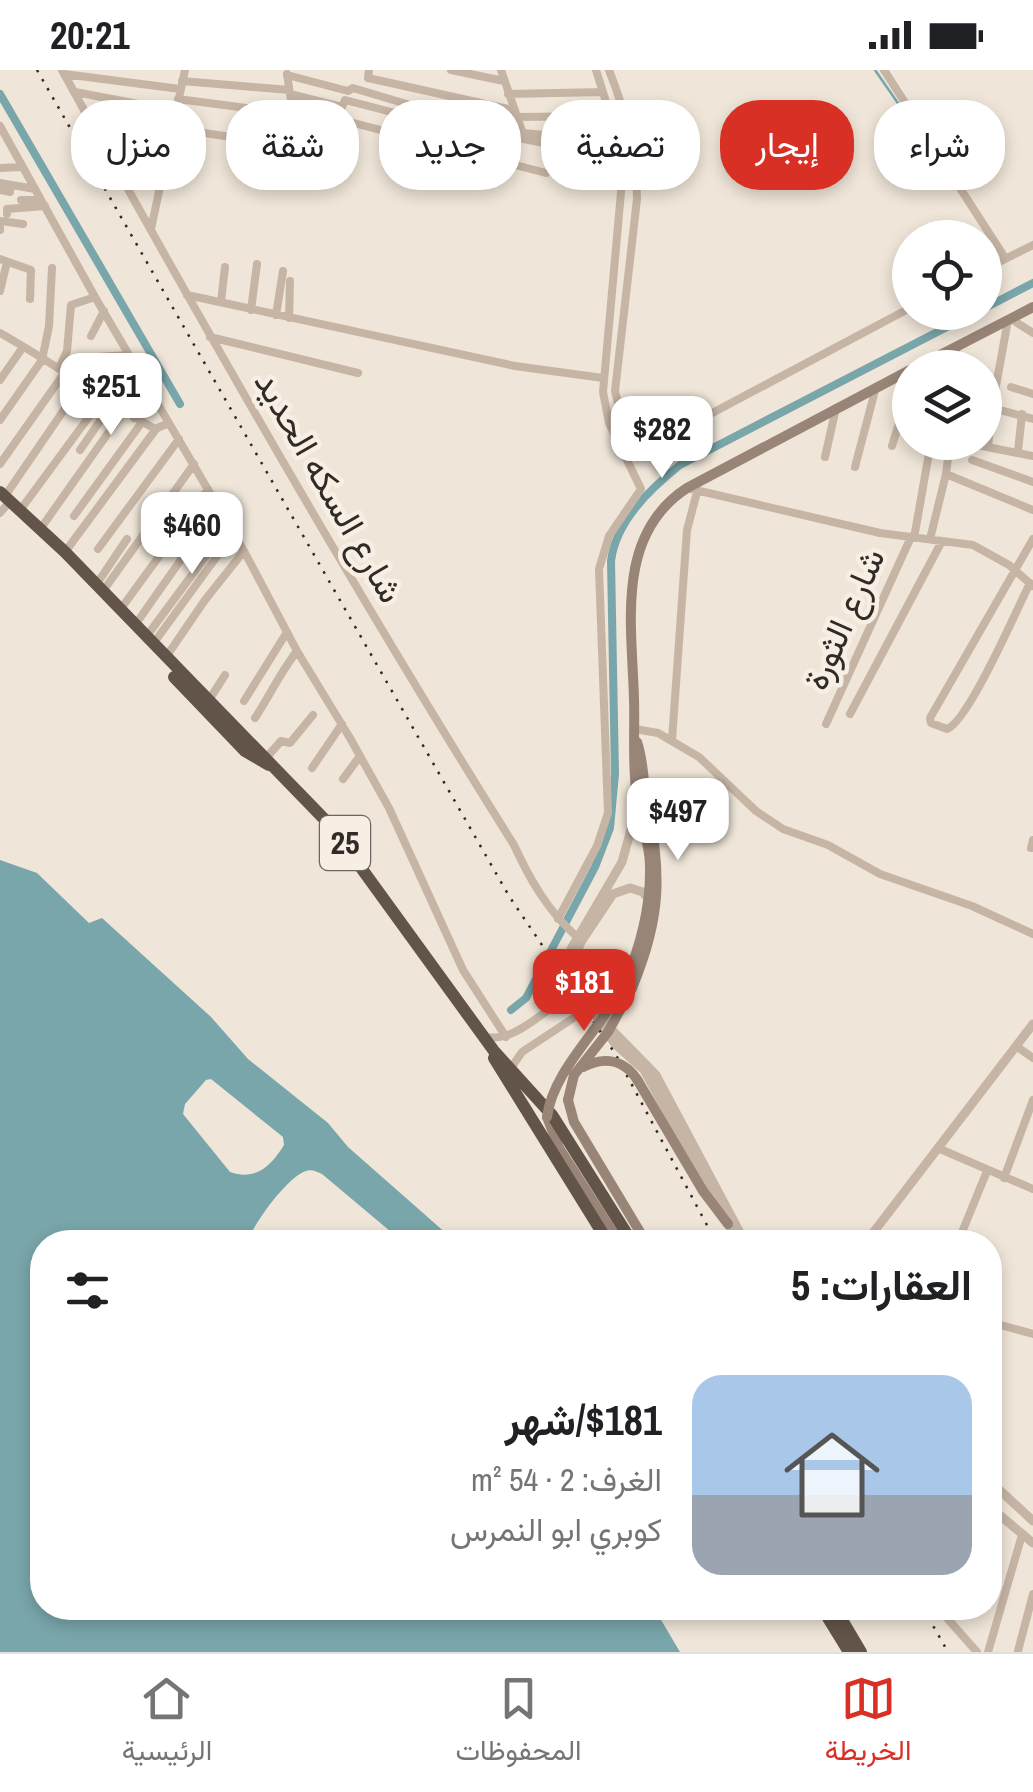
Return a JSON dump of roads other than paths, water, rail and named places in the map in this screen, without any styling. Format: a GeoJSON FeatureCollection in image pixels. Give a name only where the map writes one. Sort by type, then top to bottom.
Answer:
{"type":"FeatureCollection","features":[{"type":"Feature","properties":{"kind":"highway","name":"25"},"geometry":{"type":"LineString","coordinates":[[2,499],[21,509],[65,552],[267,757],[344,842],[484,1037],[514,1061],[625,1230]]}},
{"type":"Feature","properties":{"kind":"highway","name":"25"},"geometry":{"type":"LineString","coordinates":[[2,499],[245,751],[288,784],[334,837],[500,1067],[601,1230]]}},
{"type":"Feature","properties":{"kind":"highway"},"geometry":{"type":"LineString","coordinates":[[829,1620],[848,1652]]}},
{"type":"Feature","properties":{"kind":"highway"},"geometry":{"type":"LineString","coordinates":[[842,1620],[861,1652]]}},
{"type":"Feature","properties":{"kind":"main road"},"geometry":{"type":"LineString","coordinates":[[952,349],[1033,306]]}},
{"type":"Feature","properties":{"kind":"main road"},"geometry":{"type":"LineString","coordinates":[[611,1230],[559,1148],[548,1117],[555,1085],[628,987],[648,899],[650,854],[638,805],[633,747],[633,570],[641,542],[655,517],[692,490],[892,379]]}},
{"type":"Feature","properties":{"kind":"main road"},"geometry":{"type":"LineString","coordinates":[[635,732],[656,846],[658,876],[650,936],[608,1032],[578,1070],[569,1087],[568,1100],[574,1122],[639,1230]]}},
{"type":"Feature","properties":{"kind":"main road"},"geometry":{"type":"LineString","coordinates":[[578,1070],[596,1061],[613,1061],[628,1068],[703,1191],[728,1224]]}},
{"type":"Feature","properties":{"kind":"street"},"geometry":{"type":"LineString","coordinates":[[178,100],[185,70]]}},
{"type":"Feature","properties":{"kind":"street"},"geometry":{"type":"LineString","coordinates":[[451,70],[504,81]]}},
{"type":"Feature","properties":{"kind":"street"},"geometry":{"type":"LineString","coordinates":[[501,70],[510,100]]}},
{"type":"Feature","properties":{"kind":"street"},"geometry":{"type":"LineString","coordinates":[[596,70],[607,100]]}},
{"type":"Feature","properties":{"kind":"street"},"geometry":{"type":"LineString","coordinates":[[609,70],[627,117],[637,172],[638,199],[615,391],[622,419],[638,452]]}},
{"type":"Feature","properties":{"kind":"street"},"geometry":{"type":"LineString","coordinates":[[884,70],[1005,258]]}},
{"type":"Feature","properties":{"kind":"street"},"geometry":{"type":"LineString","coordinates":[[62,72],[233,100]]}},
{"type":"Feature","properties":{"kind":"street","name":"شارع السكه الحديد"},"geometry":{"type":"LineString","coordinates":[[62,72],[79,100]]}},
{"type":"Feature","properties":{"kind":"street"},"geometry":{"type":"LineString","coordinates":[[291,100],[287,72],[393,100]]}},
{"type":"Feature","properties":{"kind":"street"},"geometry":{"type":"LineString","coordinates":[[368,74],[466,100]]}},
{"type":"Feature","properties":{"kind":"street"},"geometry":{"type":"LineString","coordinates":[[180,90],[290,92],[342,107],[344,100],[379,109]]}},
{"type":"Feature","properties":{"kind":"street"},"geometry":{"type":"LineString","coordinates":[[74,92],[118,100]]}},
{"type":"Feature","properties":{"kind":"street"},"geometry":{"type":"LineString","coordinates":[[508,94],[604,92]]}},
{"type":"Feature","properties":{"kind":"street"},"geometry":{"type":"LineString","coordinates":[[0,126],[360,756],[463,970],[506,1037]]}},
{"type":"Feature","properties":{"kind":"street"},"geometry":{"type":"LineString","coordinates":[[359,127],[541,172]]}},
{"type":"Feature","properties":{"kind":"street"},"geometry":{"type":"LineString","coordinates":[[521,130],[523,135],[541,143]]}},
{"type":"Feature","properties":{"kind":"street"},"geometry":{"type":"LineString","coordinates":[[523,135],[541,136]]}},
{"type":"Feature","properties":{"kind":"street"},"geometry":{"type":"LineString","coordinates":[[0,168],[22,166]]}},
{"type":"Feature","properties":{"kind":"street"},"geometry":{"type":"LineString","coordinates":[[3,188],[35,188]]}},
{"type":"Feature","properties":{"kind":"street","name":"شارع السكه الحديد"},"geometry":{"type":"LineString","coordinates":[[129,190],[388,644],[514,845],[524,869],[560,921],[574,934]]}},
{"type":"Feature","properties":{"kind":"street"},"geometry":{"type":"LineString","coordinates":[[151,230],[159,190]]}},
{"type":"Feature","properties":{"kind":"street"},"geometry":{"type":"LineString","coordinates":[[560,921],[597,846],[608,814],[600,569],[608,536],[641,488],[609,423],[603,378],[622,190]]}},
{"type":"Feature","properties":{"kind":"street"},"geometry":{"type":"LineString","coordinates":[[21,200],[43,203]]}},
{"type":"Feature","properties":{"kind":"street"},"geometry":{"type":"LineString","coordinates":[[23,224],[2,223],[8,209],[43,203]]}},
{"type":"Feature","properties":{"kind":"street"},"geometry":{"type":"LineString","coordinates":[[1002,260],[1033,245]]}},
{"type":"Feature","properties":{"kind":"street"},"geometry":{"type":"LineString","coordinates":[[0,291],[4,260],[31,270],[30,299]]}},
{"type":"Feature","properties":{"kind":"street"},"geometry":{"type":"LineString","coordinates":[[250,310],[257,264]]}},
{"type":"Feature","properties":{"kind":"street"},"geometry":{"type":"LineString","coordinates":[[221,302],[224,266]]}},
{"type":"Feature","properties":{"kind":"street"},"geometry":{"type":"LineString","coordinates":[[0,420],[42,360],[49,326],[52,268]]}},
{"type":"Feature","properties":{"kind":"street"},"geometry":{"type":"LineString","coordinates":[[276,315],[283,271]]}},
{"type":"Feature","properties":{"kind":"street"},"geometry":{"type":"LineString","coordinates":[[289,318],[290,281]]}},
{"type":"Feature","properties":{"kind":"street"},"geometry":{"type":"LineString","coordinates":[[187,295],[515,366],[603,378]]}},
{"type":"Feature","properties":{"kind":"street"},"geometry":{"type":"LineString","coordinates":[[0,464],[62,370],[71,304],[95,297]]}},
{"type":"Feature","properties":{"kind":"street"},"geometry":{"type":"LineString","coordinates":[[91,336],[104,311]]}},
{"type":"Feature","properties":{"kind":"street"},"geometry":{"type":"LineString","coordinates":[[628,457],[892,318]]}},
{"type":"Feature","properties":{"kind":"street"},"geometry":{"type":"LineString","coordinates":[[1002,356],[1009,319],[1033,332]]}},
{"type":"Feature","properties":{"kind":"street"},"geometry":{"type":"LineString","coordinates":[[210,337],[358,373]]}},
{"type":"Feature","properties":{"kind":"street"},"geometry":{"type":"LineString","coordinates":[[2,338],[27,349],[156,430]]}},
{"type":"Feature","properties":{"kind":"street"},"geometry":{"type":"LineString","coordinates":[[0,380],[35,338]]}},
{"type":"Feature","properties":{"kind":"street"},"geometry":{"type":"LineString","coordinates":[[2,499],[97,357],[130,355]]}},
{"type":"Feature","properties":{"kind":"street"},"geometry":{"type":"LineString","coordinates":[[80,384],[82,359]]}},
{"type":"Feature","properties":{"kind":"street"},"geometry":{"type":"LineString","coordinates":[[855,467],[876,387]]}},
{"type":"Feature","properties":{"kind":"street"},"geometry":{"type":"LineString","coordinates":[[1011,387],[1033,394]]}},
{"type":"Feature","properties":{"kind":"street"},"geometry":{"type":"LineString","coordinates":[[21,509],[102,399]]}},
{"type":"Feature","properties":{"kind":"street"},"geometry":{"type":"LineString","coordinates":[[74,516],[138,420],[141,408],[155,399]]}},
{"type":"Feature","properties":{"kind":"street"},"geometry":{"type":"LineString","coordinates":[[80,450],[112,405]]}},
{"type":"Feature","properties":{"kind":"street"},"geometry":{"type":"LineString","coordinates":[[825,457],[836,408]]}},
{"type":"Feature","properties":{"kind":"street"},"geometry":{"type":"LineString","coordinates":[[1002,410],[1033,420]]}},
{"type":"Feature","properties":{"kind":"street"},"geometry":{"type":"LineString","coordinates":[[40,528],[123,412]]}},
{"type":"Feature","properties":{"kind":"street"},"geometry":{"type":"LineString","coordinates":[[1018,451],[1022,414]]}},
{"type":"Feature","properties":{"kind":"street"},"geometry":{"type":"LineString","coordinates":[[65,552],[156,430],[170,423]]}},
{"type":"Feature","properties":{"kind":"street"},"geometry":{"type":"LineString","coordinates":[[98,549],[179,439]]}},
{"type":"Feature","properties":{"kind":"street"},"geometry":{"type":"LineString","coordinates":[[1002,449],[1033,456]]}},
{"type":"Feature","properties":{"kind":"street","name":"شارع الثورة"},"geometry":{"type":"LineString","coordinates":[[826,724],[912,537],[927,460]]}},
{"type":"Feature","properties":{"kind":"street"},"geometry":{"type":"LineString","coordinates":[[930,540],[948,460]]}},
{"type":"Feature","properties":{"kind":"street"},"geometry":{"type":"LineString","coordinates":[[972,460],[1033,482]]}},
{"type":"Feature","properties":{"kind":"street"},"geometry":{"type":"LineString","coordinates":[[99,588],[194,464]]}},
{"type":"Feature","properties":{"kind":"street"},"geometry":{"type":"LineString","coordinates":[[946,474],[1033,510]]}},
{"type":"Feature","properties":{"kind":"street"},"geometry":{"type":"LineString","coordinates":[[120,610],[208,489]]}},
{"type":"Feature","properties":{"kind":"street"},"geometry":{"type":"LineString","coordinates":[[672,740],[692,490],[912,537],[976,546],[1014,569],[1031,584],[956,724],[946,729],[931,723],[930,718],[1014,569],[1033,540]]}},
{"type":"Feature","properties":{"kind":"street"},"geometry":{"type":"LineString","coordinates":[[135,625],[218,506]]}},
{"type":"Feature","properties":{"kind":"street"},"geometry":{"type":"LineString","coordinates":[[150,641],[232,529]]}},
{"type":"Feature","properties":{"kind":"street"},"geometry":{"type":"LineString","coordinates":[[99,588],[127,538]]}},
{"type":"Feature","properties":{"kind":"street"},"geometry":{"type":"LineString","coordinates":[[850,714],[942,541]]}},
{"type":"Feature","properties":{"kind":"street"},"geometry":{"type":"LineString","coordinates":[[166,657],[244,551]]}},
{"type":"Feature","properties":{"kind":"street"},"geometry":{"type":"LineString","coordinates":[[244,701],[287,632]]}},
{"type":"Feature","properties":{"kind":"street"},"geometry":{"type":"LineString","coordinates":[[255,718],[297,650]]}},
{"type":"Feature","properties":{"kind":"street"},"geometry":{"type":"LineString","coordinates":[[209,700],[226,675]]}},
{"type":"Feature","properties":{"kind":"street"},"geometry":{"type":"LineString","coordinates":[[267,757],[282,741],[290,743],[312,714]]}},
{"type":"Feature","properties":{"kind":"street"},"geometry":{"type":"LineString","coordinates":[[312,768],[342,724]]}},
{"type":"Feature","properties":{"kind":"street"},"geometry":{"type":"LineString","coordinates":[[635,732],[658,733],[699,756],[756,812],[783,830],[828,845],[880,874],[982,910],[1033,934]]}},
{"type":"Feature","properties":{"kind":"street"},"geometry":{"type":"LineString","coordinates":[[343,780],[360,756]]}},
{"type":"Feature","properties":{"kind":"street"},"geometry":{"type":"LineString","coordinates":[[638,805],[622,862],[574,934],[570,967],[580,992],[614,1044],[644,1070],[731,1230]]}},
{"type":"Feature","properties":{"kind":"street"},"geometry":{"type":"LineString","coordinates":[[648,899],[635,888],[615,892],[581,942],[576,968],[610,1027],[656,1076],[739,1230]]}},
{"type":"Feature","properties":{"kind":"street"},"geometry":{"type":"LineString","coordinates":[[484,1037],[506,1037],[580,992]]}},
{"type":"Feature","properties":{"kind":"street"},"geometry":{"type":"LineString","coordinates":[[514,1061],[590,1007]]}},
{"type":"Feature","properties":{"kind":"street"},"geometry":{"type":"LineString","coordinates":[[876,1230],[1032,1029]]}},
{"type":"Feature","properties":{"kind":"street"},"geometry":{"type":"LineString","coordinates":[[1016,1046],[1033,1058]]}},
{"type":"Feature","properties":{"kind":"street"},"geometry":{"type":"LineString","coordinates":[[1004,1178],[1033,1100]]}},
{"type":"Feature","properties":{"kind":"street"},"geometry":{"type":"LineString","coordinates":[[940,1149],[1033,1189]]}},
{"type":"Feature","properties":{"kind":"street"},"geometry":{"type":"LineString","coordinates":[[963,1230],[987,1171]]}},
{"type":"Feature","properties":{"kind":"street"},"geometry":{"type":"LineString","coordinates":[[1002,1325],[1033,1334]]}},
{"type":"Feature","properties":{"kind":"street"},"geometry":{"type":"LineString","coordinates":[[1002,1492],[1033,1521]]}},
{"type":"Feature","properties":{"kind":"street"},"geometry":{"type":"LineString","coordinates":[[1002,1517],[1033,1543]]}},
{"type":"Feature","properties":{"kind":"street"},"geometry":{"type":"LineString","coordinates":[[1002,1603],[1022,1534]]}},
{"type":"Feature","properties":{"kind":"street"},"geometry":{"type":"LineString","coordinates":[[1018,1651],[1033,1594]]}},
{"type":"Feature","properties":{"kind":"street"},"geometry":{"type":"LineString","coordinates":[[948,1620],[976,1652]]}},
{"type":"Feature","properties":{"kind":"street"},"geometry":{"type":"LineString","coordinates":[[988,1652],[997,1620]]}},
{"type":"Feature","properties":{"kind":"water"},"geometry":{"type":"Polygon","coordinates":[[[0,860],[37,873],[89,923],[102,918],[211,1017],[248,1059],[328,1123],[348,1147],[442,1230],[389,1230],[322,1174],[310,1170],[283,1189],[253,1230],[30,1230],[30,1620],[661,1620],[680,1652],[0,1652],[0,860]],[[211,1079],[185,1104],[183,1114],[230,1172],[248,1175],[262,1170],[284,1145],[283,1137],[211,1079]]]}},
{"type":"Feature","properties":{"kind":"waterway"},"geometry":{"type":"LineString","coordinates":[[875,70],[896,100]]}},
{"type":"Feature","properties":{"kind":"waterway"},"geometry":{"type":"LineString","coordinates":[[0,94],[180,404]]}},
{"type":"Feature","properties":{"kind":"waterway"},"geometry":{"type":"LineString","coordinates":[[1002,299],[1033,283]]}},
{"type":"Feature","properties":{"kind":"waterway"},"geometry":{"type":"LineString","coordinates":[[511,1010],[526,998],[595,867],[610,828],[615,774],[611,561],[627,519],[646,495],[680,465],[941,330]]}},
{"type":"Feature","properties":{"kind":"railway"},"geometry":{"type":"LineString","coordinates":[[37,70],[509,896],[616,1055],[710,1230]]}},
{"type":"Feature","properties":{"kind":"railway"},"geometry":{"type":"LineString","coordinates":[[930,1620],[948,1652]]}}]}
